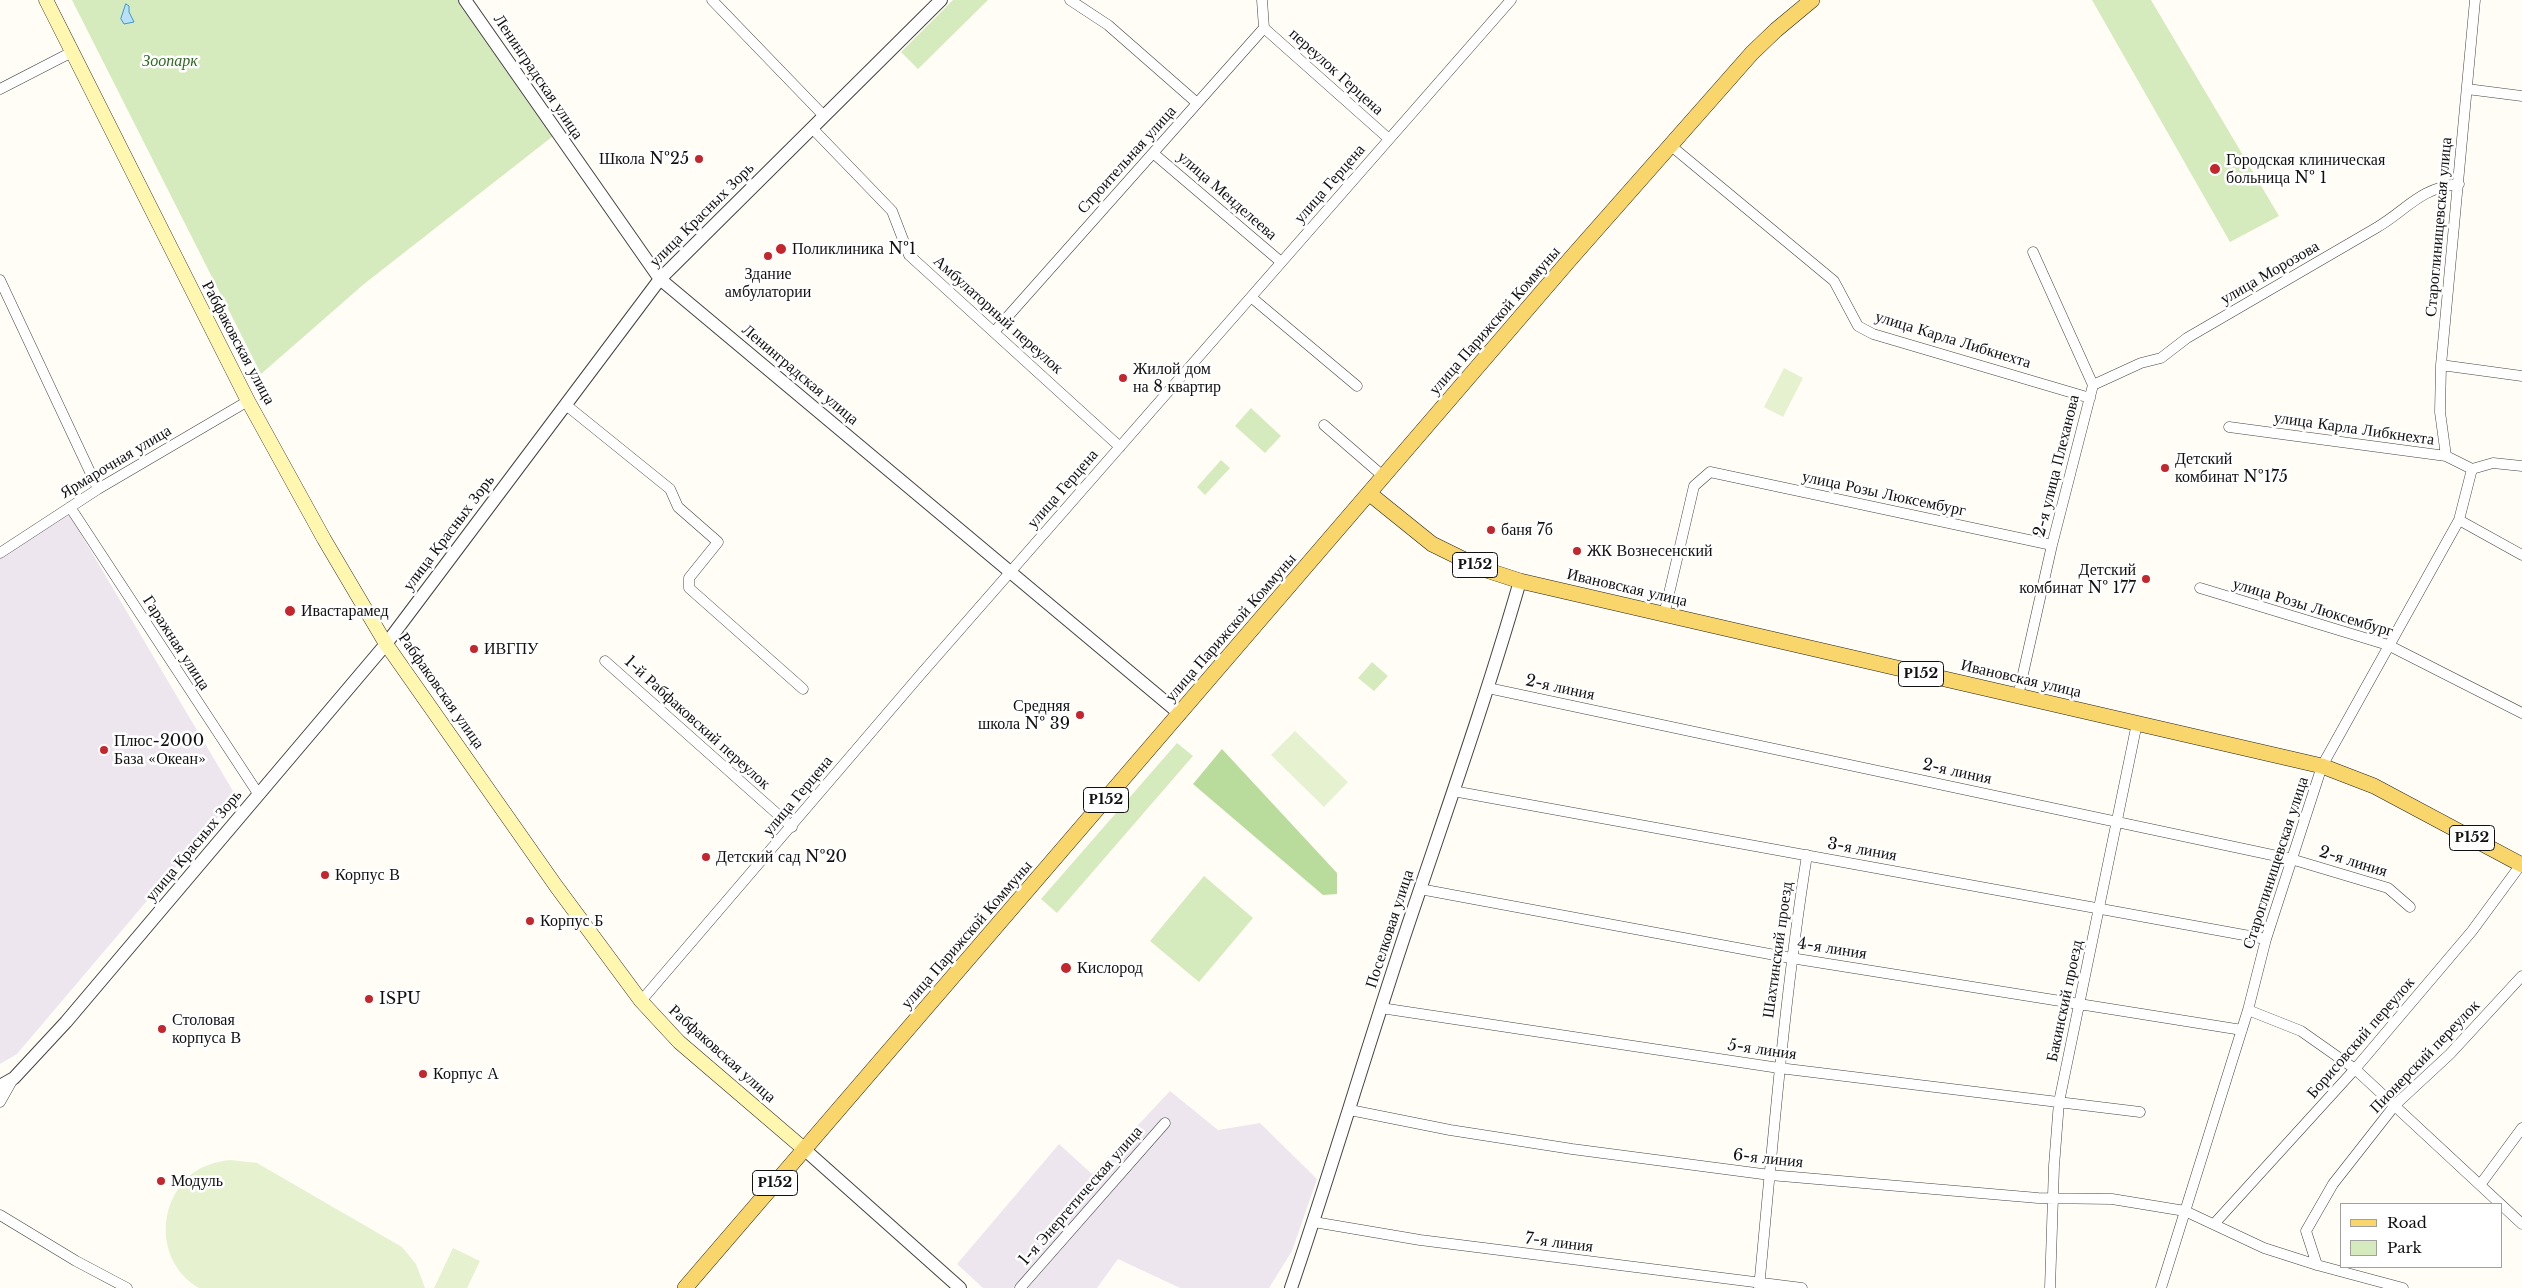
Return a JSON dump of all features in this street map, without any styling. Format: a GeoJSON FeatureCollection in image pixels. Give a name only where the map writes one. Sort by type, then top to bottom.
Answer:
{"type":"FeatureCollection","features":[{"type":"Feature","properties":{"kind":"main road","name":"Рабфаковская улица"},"geometry":{"type":"LineString","coordinates":[[46,0],[111,133],[248,400],[324,539],[386,644],[556,886],[641,1001],[679,1042],[804,1149]]}},
{"type":"Feature","properties":{"kind":"main road","name":"улица Парижской Коммуны"},"geometry":{"type":"LineString","coordinates":[[685,1288],[1670,145],[1752,53],[1812,0]]}},
{"type":"Feature","properties":{"kind":"main road","name":"Ивановская улица"},"geometry":{"type":"LineString","coordinates":[[1370,494],[1432,544],[1483,569],[1520,581],[2322,766],[2374,786],[2522,864]]}},
{"type":"Feature","properties":{"kind":"street","name":"Ленинградская улица"},"geometry":{"type":"LineString","coordinates":[[465,0],[660,279],[1180,714]]}},
{"type":"Feature","properties":{"kind":"street"},"geometry":{"type":"LineString","coordinates":[[712,0],[824,116]]}},
{"type":"Feature","properties":{"kind":"street","name":"улица Красных Зорь"},"geometry":{"type":"LineString","coordinates":[[0,1102],[14,1078],[66,1022],[386,644],[660,279],[941,0]]}},
{"type":"Feature","properties":{"kind":"street"},"geometry":{"type":"LineString","coordinates":[[1070,0],[1108,25],[1197,103]]}},
{"type":"Feature","properties":{"kind":"street"},"geometry":{"type":"LineString","coordinates":[[1262,0],[1264,28]]}},
{"type":"Feature","properties":{"kind":"street","name":"улица Герцена"},"geometry":{"type":"LineString","coordinates":[[641,1001],[1010,572],[1511,0]]}},
{"type":"Feature","properties":{"kind":"street","name":"Староглинищевская улица"},"geometry":{"type":"LineString","coordinates":[[2446,456],[2440,412],[2441,365],[2475,0]]}},
{"type":"Feature","properties":{"kind":"street","name":"Строительная улица"},"geometry":{"type":"LineString","coordinates":[[994,332],[1264,28]]}},
{"type":"Feature","properties":{"kind":"street","name":"переулок Герцена"},"geometry":{"type":"LineString","coordinates":[[1264,28],[1389,139]]}},
{"type":"Feature","properties":{"kind":"street"},"geometry":{"type":"LineString","coordinates":[[0,90],[72,52]]}},
{"type":"Feature","properties":{"kind":"street"},"geometry":{"type":"LineString","coordinates":[[2466,89],[2522,96]]}},
{"type":"Feature","properties":{"kind":"street","name":"Амбулаторный переулок"},"geometry":{"type":"LineString","coordinates":[[812,128],[892,211],[909,255],[1120,446]]}},
{"type":"Feature","properties":{"kind":"street","name":"улица Карла Либкнехта"},"geometry":{"type":"LineString","coordinates":[[1670,145],[1834,281],[1858,326],[1874,334],[2090,398]]}},
{"type":"Feature","properties":{"kind":"street","name":"улица Менделеева"},"geometry":{"type":"LineString","coordinates":[[1153,153],[1281,262]]}},
{"type":"Feature","properties":{"kind":"street","name":"улица Морозова"},"geometry":{"type":"LineString","coordinates":[[2093,385],[2140,363],[2161,358],[2187,338],[2379,226],[2422,194],[2444,186],[2459,184]]}},
{"type":"Feature","properties":{"kind":"street","name":"2-я улица Плеханова"},"geometry":{"type":"LineString","coordinates":[[2018,696],[2052,545],[2093,385],[2033,252]]}},
{"type":"Feature","properties":{"kind":"street"},"geometry":{"type":"LineString","coordinates":[[0,280],[98,489]]}},
{"type":"Feature","properties":{"kind":"street"},"geometry":{"type":"LineString","coordinates":[[1251,297],[1358,386]]}},
{"type":"Feature","properties":{"kind":"street"},"geometry":{"type":"LineString","coordinates":[[2441,365],[2522,376]]}},
{"type":"Feature","properties":{"kind":"street","name":"Ярмарочная улица"},"geometry":{"type":"LineString","coordinates":[[0,552],[98,489],[248,400]]}},
{"type":"Feature","properties":{"kind":"street"},"geometry":{"type":"LineString","coordinates":[[566,405],[670,489],[678,507],[718,542],[689,578],[689,588],[803,688]]}},
{"type":"Feature","properties":{"kind":"street"},"geometry":{"type":"LineString","coordinates":[[1324,425],[1384,476]]}},
{"type":"Feature","properties":{"kind":"street","name":"улица Карла Либкнехта"},"geometry":{"type":"LineString","coordinates":[[2229,427],[2446,456],[2472,469]]}},
{"type":"Feature","properties":{"kind":"street"},"geometry":{"type":"LineString","coordinates":[[2472,469],[2493,463],[2522,466]]}},
{"type":"Feature","properties":{"kind":"street","name":"Староглинищевская улица"},"geometry":{"type":"LineString","coordinates":[[2162,1288],[2248,1010],[2266,939],[2322,766],[2459,520],[2472,469]]}},
{"type":"Feature","properties":{"kind":"street","name":"улица Розы Люксембург"},"geometry":{"type":"LineString","coordinates":[[1664,615],[1694,486],[1710,472],[2052,545]]}},
{"type":"Feature","properties":{"kind":"street","name":"Гаражная улица"},"geometry":{"type":"LineString","coordinates":[[70,507],[258,795]]}},
{"type":"Feature","properties":{"kind":"street"},"geometry":{"type":"LineString","coordinates":[[2459,520],[2522,555]]}},
{"type":"Feature","properties":{"kind":"street","name":"Поселковая улица"},"geometry":{"type":"LineString","coordinates":[[1291,1288],[1314,1222],[1420,889],[1488,688],[1520,581]]}},
{"type":"Feature","properties":{"kind":"street","name":"улица Розы Люксембург"},"geometry":{"type":"LineString","coordinates":[[2200,588],[2388,645],[2522,713]]}},
{"type":"Feature","properties":{"kind":"street","name":"1-й Рабфаковский переулок"},"geometry":{"type":"LineString","coordinates":[[605,661],[792,827]]}},
{"type":"Feature","properties":{"kind":"street","name":"2-я линия"},"geometry":{"type":"LineString","coordinates":[[1488,688],[2291,859],[2388,888],[2410,908]]}},
{"type":"Feature","properties":{"kind":"street","name":"Бакинский проезд"},"geometry":{"type":"LineString","coordinates":[[2050,1288],[2059,1102],[2137,723]]}},
{"type":"Feature","properties":{"kind":"street","name":"3-я линия"},"geometry":{"type":"LineString","coordinates":[[1453,790],[2266,939]]}},
{"type":"Feature","properties":{"kind":"street","name":"Шахтинский проезд"},"geometry":{"type":"LineString","coordinates":[[1759,1286],[1778,1068],[1791,958],[1807,855]]}},
{"type":"Feature","properties":{"kind":"street","name":"Борисовский переулок"},"geometry":{"type":"LineString","coordinates":[[2214,1224],[2356,1069],[2472,931],[2522,864]]}},
{"type":"Feature","properties":{"kind":"street","name":"4-я линия"},"geometry":{"type":"LineString","coordinates":[[1420,889],[1791,958],[2242,1030]]}},
{"type":"Feature","properties":{"kind":"street","name":"Пионерский переулок"},"geometry":{"type":"LineString","coordinates":[[2317,1265],[2306,1231],[2334,1184],[2395,1105],[2450,1054],[2521,980]]}},
{"type":"Feature","properties":{"kind":"street","name":"5-я линия"},"geometry":{"type":"LineString","coordinates":[[1381,1008],[1778,1068],[2140,1112]]}},
{"type":"Feature","properties":{"kind":"street"},"geometry":{"type":"LineString","coordinates":[[2248,1010],[2301,1031],[2356,1069],[2499,1203]]}},
{"type":"Feature","properties":{"kind":"street"},"geometry":{"type":"LineString","coordinates":[[0,1086],[14,1078]]}},
{"type":"Feature","properties":{"kind":"street","name":"6-я линия"},"geometry":{"type":"LineString","coordinates":[[1350,1110],[1450,1130],[1572,1150],[1770,1175],[2053,1199],[2112,1199],[2185,1211],[2264,1248],[2317,1265],[2403,1288]]}},
{"type":"Feature","properties":{"kind":"street","name":"1-я Энергетическая улица"},"geometry":{"type":"LineString","coordinates":[[1020,1288],[1165,1123]]}},
{"type":"Feature","properties":{"kind":"street"},"geometry":{"type":"LineString","coordinates":[[2480,1185],[2522,1128]]}},
{"type":"Feature","properties":{"kind":"street","name":"Рабфаковская улица"},"geometry":{"type":"LineString","coordinates":[[804,1149],[960,1288]]}},
{"type":"Feature","properties":{"kind":"street"},"geometry":{"type":"LineString","coordinates":[[2502,1205],[2522,1224]]}},
{"type":"Feature","properties":{"kind":"street"},"geometry":{"type":"LineString","coordinates":[[0,1215],[76,1261],[127,1288]]}},
{"type":"Feature","properties":{"kind":"street","name":"7-я линия"},"geometry":{"type":"LineString","coordinates":[[1314,1222],[1420,1240],[1759,1286],[1802,1288]]}},
{"type":"Feature","properties":{"kind":"shaded area"},"geometry":{"type":"Polygon","coordinates":[[[69,514],[236,796],[17,1054],[0,1064],[0,557],[69,514]]]}},
{"type":"Feature","properties":{"kind":"shaded area"},"geometry":{"type":"Polygon","coordinates":[[[1170,1091],[1218,1130],[1260,1123],[1317,1179],[1292,1251],[1269,1288],[1180,1288],[1118,1259],[1097,1288],[983,1288],[957,1264],[1059,1144],[1092,1174],[1170,1091]]]}},
{"type":"Feature","properties":{"kind":"green space","name":"Зоопарк"},"geometry":{"type":"Polygon","coordinates":[[[72,0],[467,0],[557,133],[364,284],[261,374],[72,0]]]}},
{"type":"Feature","properties":{"kind":"green space"},"geometry":{"type":"Polygon","coordinates":[[[953,0],[988,0],[918,69],[901,52],[953,0]]]}},
{"type":"Feature","properties":{"kind":"green space"},"geometry":{"type":"Polygon","coordinates":[[[2092,0],[2151,0],[2279,216],[2230,242],[2092,0]]]}},
{"type":"Feature","properties":{"kind":"green space"},"geometry":{"type":"Polygon","coordinates":[[[1784,368],[1803,378],[1783,417],[1764,407],[1784,368]]]}},
{"type":"Feature","properties":{"kind":"green space"},"geometry":{"type":"Polygon","coordinates":[[[1251,408],[1281,436],[1265,453],[1235,426],[1251,408]]]}},
{"type":"Feature","properties":{"kind":"green space"},"geometry":{"type":"Polygon","coordinates":[[[1221,460],[1230,468],[1205,495],[1197,487],[1221,460]]]}},
{"type":"Feature","properties":{"kind":"green space"},"geometry":{"type":"Polygon","coordinates":[[[1372,662],[1388,676],[1374,691],[1358,678],[1372,662]]]}},
{"type":"Feature","properties":{"kind":"green space"},"geometry":{"type":"Polygon","coordinates":[[[1295,731],[1348,782],[1324,807],[1271,755],[1295,731]]]}},
{"type":"Feature","properties":{"kind":"green space"},"geometry":{"type":"Polygon","coordinates":[[[1177,743],[1193,756],[1057,913],[1041,899],[1177,743]]]}},
{"type":"Feature","properties":{"kind":"green space"},"geometry":{"type":"Polygon","coordinates":[[[1222,749],[1337,873],[1337,894],[1323,895],[1193,784],[1222,749]]]}},
{"type":"Feature","properties":{"kind":"green space"},"geometry":{"type":"Polygon","coordinates":[[[1204,876],[1253,918],[1199,982],[1150,941],[1204,876]]]}},
{"type":"Feature","properties":{"kind":"green space"},"geometry":{"type":"Polygon","coordinates":[[[230,1160],[257,1163],[402,1247],[416,1264],[425,1288],[199,1288],[186,1278],[176,1265],[169,1251],[166,1236],[166,1220],[177,1190],[188,1177],[208,1165],[230,1160]]]}},
{"type":"Feature","properties":{"kind":"green space"},"geometry":{"type":"Polygon","coordinates":[[[453,1248],[480,1261],[467,1288],[434,1288],[453,1248]]]}},
{"type":"Feature","properties":{"kind":"water"},"geometry":{"type":"Polygon","coordinates":[[[126,4],[129,6],[129,12],[134,22],[124,24],[121,19],[126,4]]]}},
{"type":"Feature","properties":{"kind":"place","name":"Школа №25"},"geometry":{"type":"Point","coordinates":[699,159]}},
{"type":"Feature","properties":{"kind":"place","name":"Городская клиническая больница № 1"},"geometry":{"type":"Point","coordinates":[2215,169]}},
{"type":"Feature","properties":{"kind":"place","name":"Поликлиника №1"},"geometry":{"type":"Point","coordinates":[781,249]}},
{"type":"Feature","properties":{"kind":"place","name":"Здание амбулатории"},"geometry":{"type":"Point","coordinates":[768,256]}},
{"type":"Feature","properties":{"kind":"place","name":"Жилой дом на 8 квартир"},"geometry":{"type":"Point","coordinates":[1123,378]}},
{"type":"Feature","properties":{"kind":"place","name":"Детский комбинат №175"},"geometry":{"type":"Point","coordinates":[2165,468]}},
{"type":"Feature","properties":{"kind":"place","name":"баня 7б"},"geometry":{"type":"Point","coordinates":[1491,530]}},
{"type":"Feature","properties":{"kind":"place","name":"ЖК Вознесенский"},"geometry":{"type":"Point","coordinates":[1577,551]}},
{"type":"Feature","properties":{"kind":"place","name":"Детский комбинат № 177"},"geometry":{"type":"Point","coordinates":[2146,579]}},
{"type":"Feature","properties":{"kind":"place","name":"Ивастарамед"},"geometry":{"type":"Point","coordinates":[290,611]}},
{"type":"Feature","properties":{"kind":"place","name":"ИВГПУ"},"geometry":{"type":"Point","coordinates":[474,649]}},
{"type":"Feature","properties":{"kind":"place","name":"Средняя школа № 39"},"geometry":{"type":"Point","coordinates":[1080,715]}},
{"type":"Feature","properties":{"kind":"place","name":"Плюс-2000 База «Океан»"},"geometry":{"type":"Point","coordinates":[104,750]}},
{"type":"Feature","properties":{"kind":"place","name":"Детский сад №20"},"geometry":{"type":"Point","coordinates":[706,857]}},
{"type":"Feature","properties":{"kind":"place","name":"Корпус В"},"geometry":{"type":"Point","coordinates":[325,875]}},
{"type":"Feature","properties":{"kind":"place","name":"Корпус Б"},"geometry":{"type":"Point","coordinates":[530,921]}},
{"type":"Feature","properties":{"kind":"place","name":"Кислород"},"geometry":{"type":"Point","coordinates":[1066,968]}},
{"type":"Feature","properties":{"kind":"place","name":"ISPU"},"geometry":{"type":"Point","coordinates":[369,999]}},
{"type":"Feature","properties":{"kind":"place","name":"Столовая корпуса В"},"geometry":{"type":"Point","coordinates":[162,1029]}},
{"type":"Feature","properties":{"kind":"place","name":"Корпус А"},"geometry":{"type":"Point","coordinates":[423,1074]}},
{"type":"Feature","properties":{"kind":"place","name":"Модуль"},"geometry":{"type":"Point","coordinates":[161,1181]}}]}
